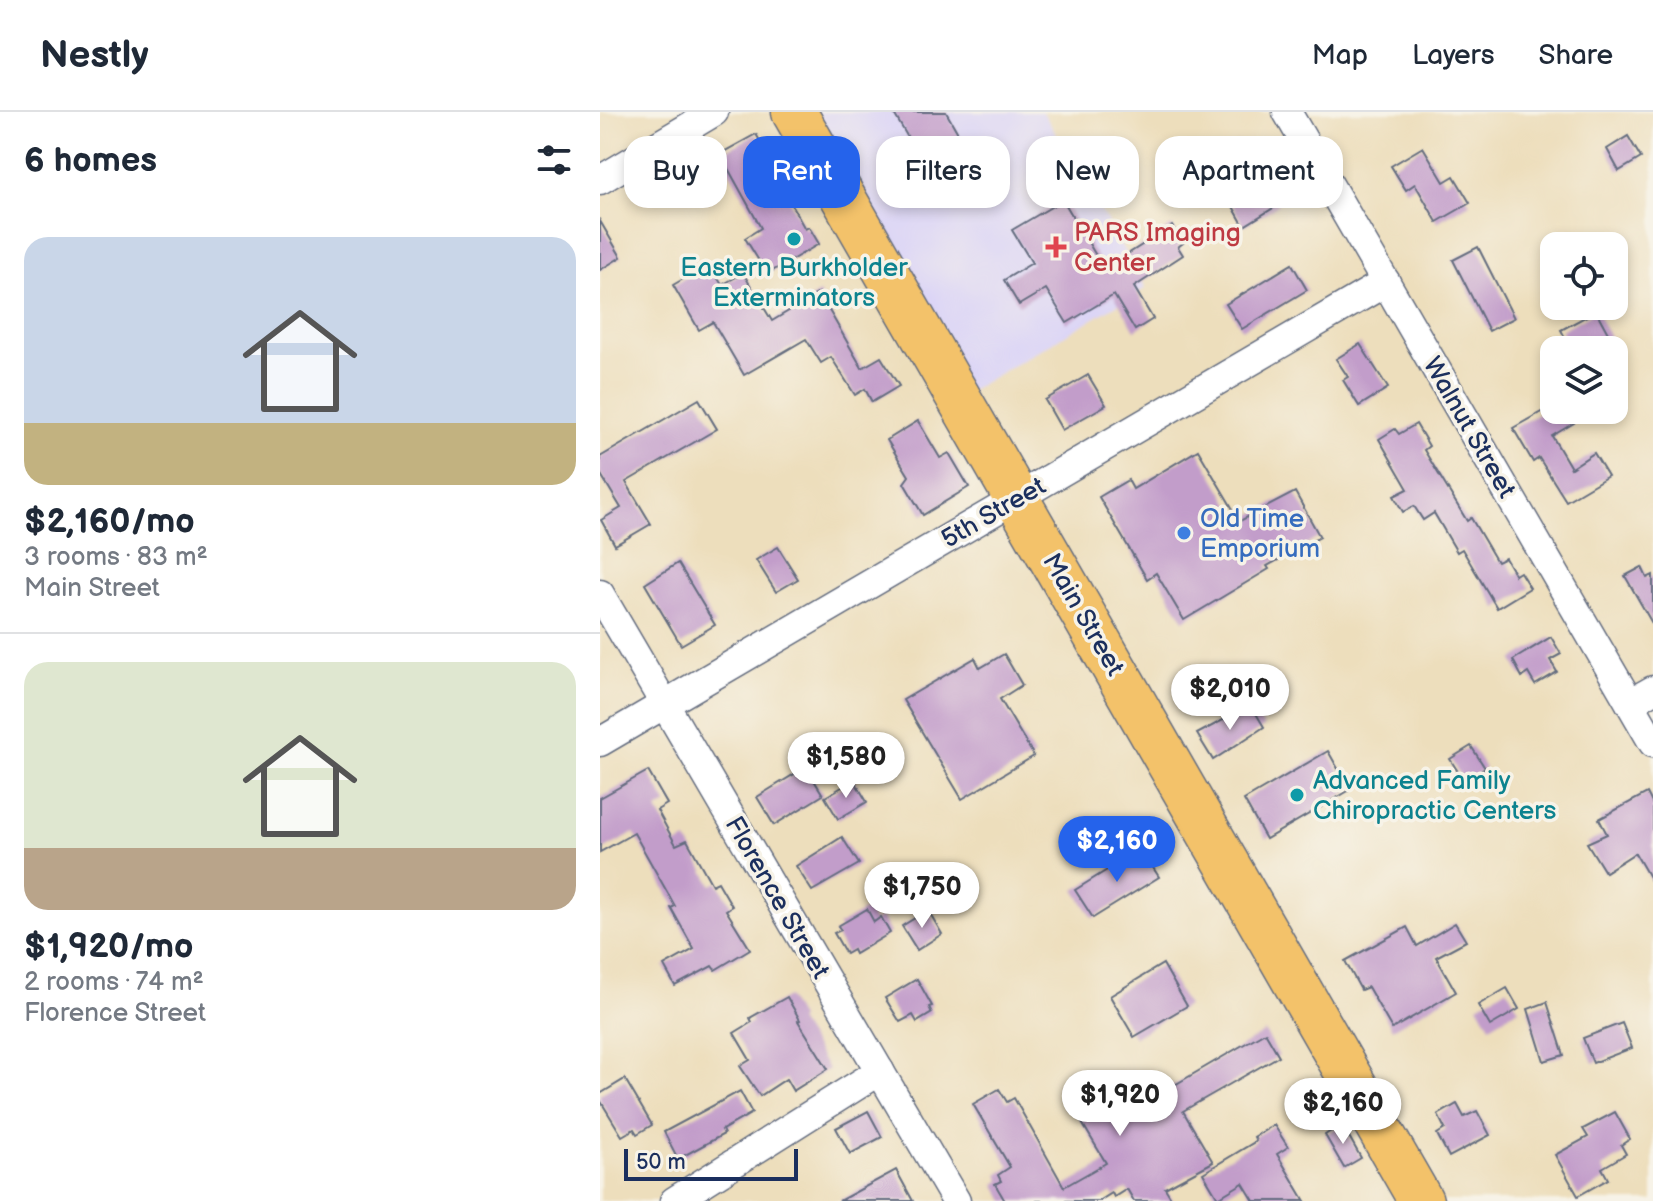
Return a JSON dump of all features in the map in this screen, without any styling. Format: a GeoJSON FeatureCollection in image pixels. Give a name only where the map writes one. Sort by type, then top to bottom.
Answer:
{"type":"FeatureCollection","features":[{"type":"Feature","properties":{"kind":"main road","name":"Main Street"},"geometry":{"type":"LineString","coordinates":[[794,112],[1421,1201]]}},
{"type":"Feature","properties":{"kind":"street"},"geometry":{"type":"LineString","coordinates":[[600,180],[714,112]]}},
{"type":"Feature","properties":{"kind":"street","name":"Walnut Street"},"geometry":{"type":"LineString","coordinates":[[1287,112],[1386,282],[1642,697],[1653,743]]}},
{"type":"Feature","properties":{"kind":"street","name":"5th Street"},"geometry":{"type":"LineString","coordinates":[[600,742],[1386,282]]}},
{"type":"Feature","properties":{"kind":"street","name":"Florence Street"},"geometry":{"type":"LineString","coordinates":[[600,594],[956,1201]]}},
{"type":"Feature","properties":{"kind":"street"},"geometry":{"type":"LineString","coordinates":[[674,1201],[880,1071]]}},
{"type":"Feature","properties":{"kind":"shaded area"},"geometry":{"type":"Polygon","coordinates":[[[794,112],[1043,112],[1057,136],[1026,136],[1026,208],[1099,208],[1146,288],[959,397],[850,208],[860,208],[860,136],[808,136],[794,112]]]}},
{"type":"Feature","properties":{"kind":"building"},"geometry":{"type":"Polygon","coordinates":[[[893,112],[946,112],[960,136],[907,136],[893,112]]]}},
{"type":"Feature","properties":{"kind":"building"},"geometry":{"type":"Polygon","coordinates":[[[1628,136],[1641,158],[1619,171],[1607,149],[1628,136]]]}},
{"type":"Feature","properties":{"kind":"building"},"geometry":{"type":"Polygon","coordinates":[[[743,141],[743,196],[727,167],[727,150],[743,141]]]}},
{"type":"Feature","properties":{"kind":"building"},"geometry":{"type":"Polygon","coordinates":[[[1423,147],[1444,182],[1454,176],[1470,203],[1437,222],[1415,184],[1406,190],[1391,166],[1423,147]]]}},
{"type":"Feature","properties":{"kind":"building"},"geometry":{"type":"Polygon","coordinates":[[[750,208],[793,208],[805,229],[809,227],[819,244],[767,274],[745,238],[761,228],[750,208]]]}},
{"type":"Feature","properties":{"kind":"building","name":"PARS Imaging Center"},"geometry":{"type":"Polygon","coordinates":[[[1049,208],[1068,208],[1104,269],[1172,226],[1183,243],[1178,247],[1183,255],[1134,287],[1153,319],[1135,330],[1114,295],[1067,323],[1046,289],[1019,305],[1004,280],[1032,263],[1012,230],[1049,208]]]}},
{"type":"Feature","properties":{"kind":"building"},"geometry":{"type":"Polygon","coordinates":[[[1234,208],[1273,208],[1244,226],[1234,208]]]}},
{"type":"Feature","properties":{"kind":"building"},"geometry":{"type":"Polygon","coordinates":[[[600,221],[621,257],[600,270],[600,221]]]}},
{"type":"Feature","properties":{"kind":"building"},"geometry":{"type":"Polygon","coordinates":[[[1478,247],[1514,318],[1489,331],[1453,260],[1478,247]]]}},
{"type":"Feature","properties":{"kind":"building"},"geometry":{"type":"Polygon","coordinates":[[[709,264],[722,285],[743,273],[772,321],[819,293],[862,368],[881,357],[899,386],[872,402],[865,389],[855,395],[831,357],[821,363],[806,339],[744,375],[713,322],[699,330],[673,285],[709,264]]]}},
{"type":"Feature","properties":{"kind":"building"},"geometry":{"type":"Polygon","coordinates":[[[1292,264],[1307,290],[1242,329],[1226,304],[1292,264]]]}},
{"type":"Feature","properties":{"kind":"building"},"geometry":{"type":"Polygon","coordinates":[[[1579,320],[1601,320],[1609,336],[1564,336],[1561,330],[1579,320]]]}},
{"type":"Feature","properties":{"kind":"building"},"geometry":{"type":"Polygon","coordinates":[[[1360,344],[1388,388],[1359,406],[1343,380],[1348,377],[1336,359],[1360,344]]]}},
{"type":"Feature","properties":{"kind":"building"},"geometry":{"type":"Polygon","coordinates":[[[1088,375],[1106,405],[1062,430],[1045,400],[1088,375]]]}},
{"type":"Feature","properties":{"kind":"building"},"geometry":{"type":"Polygon","coordinates":[[[699,399],[717,429],[626,482],[651,524],[615,545],[601,520],[621,508],[600,473],[600,457],[699,399]]]}},
{"type":"Feature","properties":{"kind":"building"},"geometry":{"type":"Polygon","coordinates":[[[1540,413],[1540,424],[1572,424],[1552,436],[1571,468],[1594,453],[1608,476],[1566,501],[1539,458],[1533,462],[1513,428],[1540,413]]]}},
{"type":"Feature","properties":{"kind":"building"},"geometry":{"type":"Polygon","coordinates":[[[918,421],[940,458],[949,453],[969,487],[923,515],[904,483],[909,476],[887,440],[918,421]]]}},
{"type":"Feature","properties":{"kind":"building"},"geometry":{"type":"Polygon","coordinates":[[[1416,424],[1429,446],[1424,450],[1467,521],[1471,518],[1497,562],[1505,558],[1515,575],[1520,572],[1530,588],[1497,608],[1462,549],[1457,552],[1434,513],[1423,520],[1414,506],[1403,512],[1394,496],[1408,489],[1379,439],[1395,429],[1399,434],[1416,424]]]}},
{"type":"Feature","properties":{"kind":"building","name":"Old Time Emporium"},"geometry":{"type":"Polygon","coordinates":[[[1198,450],[1240,521],[1295,492],[1320,537],[1267,566],[1269,569],[1184,620],[1156,573],[1147,579],[1099,497],[1128,480],[1133,489],[1198,450]]]}},
{"type":"Feature","properties":{"kind":"building"},"geometry":{"type":"Polygon","coordinates":[[[778,547],[798,579],[776,592],[756,560],[778,547]]]}},
{"type":"Feature","properties":{"kind":"building"},"geometry":{"type":"Polygon","coordinates":[[[678,563],[715,625],[681,645],[645,584],[678,563]]]}},
{"type":"Feature","properties":{"kind":"building"},"geometry":{"type":"Polygon","coordinates":[[[1642,567],[1647,578],[1653,575],[1653,625],[1625,576],[1642,567]]]}},
{"type":"Feature","properties":{"kind":"building"},"geometry":{"type":"Polygon","coordinates":[[[1551,637],[1561,654],[1550,660],[1557,672],[1535,685],[1528,673],[1522,677],[1513,660],[1551,637]]]}},
{"type":"Feature","properties":{"kind":"building"},"geometry":{"type":"Polygon","coordinates":[[[1004,654],[1022,685],[1000,699],[1034,756],[962,799],[903,700],[975,658],[980,668],[1004,654]]]}},
{"type":"Feature","properties":{"kind":"building"},"geometry":{"type":"Polygon","coordinates":[[[1251,705],[1264,727],[1213,760],[1197,734],[1251,705]]]}},
{"type":"Feature","properties":{"kind":"building"},"geometry":{"type":"Polygon","coordinates":[[[1471,746],[1485,768],[1464,781],[1450,759],[1471,746]]]}},
{"type":"Feature","properties":{"kind":"building","name":"Advanced Family Chiropractic Centers"},"geometry":{"type":"Polygon","coordinates":[[[1328,751],[1350,790],[1266,839],[1244,800],[1328,751]]]}},
{"type":"Feature","properties":{"kind":"building"},"geometry":{"type":"Polygon","coordinates":[[[806,767],[823,795],[774,825],[757,797],[806,767]]]}},
{"type":"Feature","properties":{"kind":"building"},"geometry":{"type":"Polygon","coordinates":[[[648,771],[667,804],[657,810],[676,845],[687,840],[712,885],[718,882],[732,906],[726,910],[750,949],[715,970],[712,966],[675,986],[664,966],[694,949],[671,908],[675,906],[634,833],[600,852],[600,798],[648,771]]]}},
{"type":"Feature","properties":{"kind":"building"},"geometry":{"type":"Polygon","coordinates":[[[854,780],[867,802],[838,819],[825,797],[854,780]]]}},
{"type":"Feature","properties":{"kind":"building"},"geometry":{"type":"Polygon","coordinates":[[[1647,793],[1653,805],[1653,884],[1635,853],[1605,872],[1587,843],[1607,834],[1599,819],[1647,793]]]}},
{"type":"Feature","properties":{"kind":"building"},"geometry":{"type":"Polygon","coordinates":[[[842,837],[859,864],[812,891],[796,866],[842,837]]]}},
{"type":"Feature","properties":{"kind":"building"},"geometry":{"type":"Polygon","coordinates":[[[1141,849],[1159,877],[1093,918],[1075,890],[1141,849]]]}},
{"type":"Feature","properties":{"kind":"building"},"geometry":{"type":"Polygon","coordinates":[[[867,909],[874,922],[881,917],[890,933],[855,954],[853,950],[846,954],[834,933],[841,930],[838,926],[867,909]]]}},
{"type":"Feature","properties":{"kind":"building"},"geometry":{"type":"Polygon","coordinates":[[[928,910],[942,934],[917,950],[902,926],[928,910]]]}},
{"type":"Feature","properties":{"kind":"building"},"geometry":{"type":"Polygon","coordinates":[[[1455,923],[1466,941],[1436,957],[1456,992],[1392,1029],[1368,987],[1361,990],[1345,961],[1407,927],[1417,946],[1455,923]]]}},
{"type":"Feature","properties":{"kind":"building"},"geometry":{"type":"Polygon","coordinates":[[[1163,964],[1187,1006],[1134,1037],[1110,996],[1163,964]]]}},
{"type":"Feature","properties":{"kind":"building"},"geometry":{"type":"Polygon","coordinates":[[[917,979],[932,1006],[929,1007],[932,1013],[917,1022],[913,1015],[900,1022],[885,998],[917,979]]]}},
{"type":"Feature","properties":{"kind":"building"},"geometry":{"type":"Polygon","coordinates":[[[1507,988],[1519,1009],[1490,1026],[1478,1005],[1507,988]]]}},
{"type":"Feature","properties":{"kind":"building"},"geometry":{"type":"Polygon","coordinates":[[[787,997],[828,1069],[793,1091],[786,1079],[760,1096],[740,1066],[750,1060],[734,1033],[752,1022],[750,1018],[787,997]]]}},
{"type":"Feature","properties":{"kind":"building"},"geometry":{"type":"Polygon","coordinates":[[[1547,1002],[1564,1055],[1544,1061],[1528,1009],[1547,1002]]]}},
{"type":"Feature","properties":{"kind":"building"},"geometry":{"type":"Polygon","coordinates":[[[1622,1023],[1632,1048],[1593,1063],[1583,1038],[1622,1023]]]}},
{"type":"Feature","properties":{"kind":"building"},"geometry":{"type":"Polygon","coordinates":[[[1265,1032],[1279,1056],[1183,1111],[1213,1162],[1165,1188],[1173,1201],[1134,1201],[1127,1189],[1099,1201],[1005,1201],[995,1184],[1001,1181],[998,1175],[1010,1167],[973,1104],[999,1089],[1007,1102],[1014,1098],[1064,1187],[1106,1163],[1078,1116],[1107,1098],[1120,1117],[1265,1032]]]}},
{"type":"Feature","properties":{"kind":"building"},"geometry":{"type":"Polygon","coordinates":[[[625,1079],[652,1125],[637,1134],[634,1129],[622,1136],[600,1100],[600,1094],[625,1079]]]}},
{"type":"Feature","properties":{"kind":"building"},"geometry":{"type":"Polygon","coordinates":[[[740,1091],[752,1113],[722,1130],[724,1134],[678,1159],[664,1132],[740,1091]]]}},
{"type":"Feature","properties":{"kind":"building"},"geometry":{"type":"Polygon","coordinates":[[[1457,1104],[1464,1117],[1477,1111],[1490,1135],[1449,1157],[1437,1134],[1445,1129],[1438,1115],[1457,1104]]]}},
{"type":"Feature","properties":{"kind":"building"},"geometry":{"type":"Polygon","coordinates":[[[868,1111],[882,1137],[850,1154],[836,1128],[868,1111]]]}},
{"type":"Feature","properties":{"kind":"building"},"geometry":{"type":"Polygon","coordinates":[[[1615,1112],[1630,1139],[1621,1145],[1626,1154],[1602,1168],[1608,1179],[1578,1196],[1555,1155],[1588,1137],[1583,1129],[1615,1112]]]}},
{"type":"Feature","properties":{"kind":"building"},"geometry":{"type":"Polygon","coordinates":[[[1342,1124],[1361,1158],[1344,1168],[1325,1135],[1342,1124]]]}},
{"type":"Feature","properties":{"kind":"building"},"geometry":{"type":"Polygon","coordinates":[[[1274,1125],[1288,1147],[1277,1154],[1305,1201],[1254,1201],[1243,1183],[1218,1198],[1203,1173],[1256,1141],[1254,1137],[1274,1125]]]}},
{"type":"Feature","properties":{"kind":"building"},"geometry":{"type":"Polygon","coordinates":[[[896,1170],[913,1201],[839,1201],[896,1170]]]}},
{"type":"Feature","properties":{"kind":"place","name":"Eastern Burkholder Exterminators"},"geometry":{"type":"Point","coordinates":[794,239]}},
{"type":"Feature","properties":{"kind":"place","name":"PARS Imaging Center"},"geometry":{"type":"Point","coordinates":[1056,247]}},
{"type":"Feature","properties":{"kind":"place","name":"Old Time Emporium"},"geometry":{"type":"Point","coordinates":[1184,533]}},
{"type":"Feature","properties":{"kind":"place","name":"Advanced Family Chiropractic Centers"},"geometry":{"type":"Point","coordinates":[1297,795]}}]}
